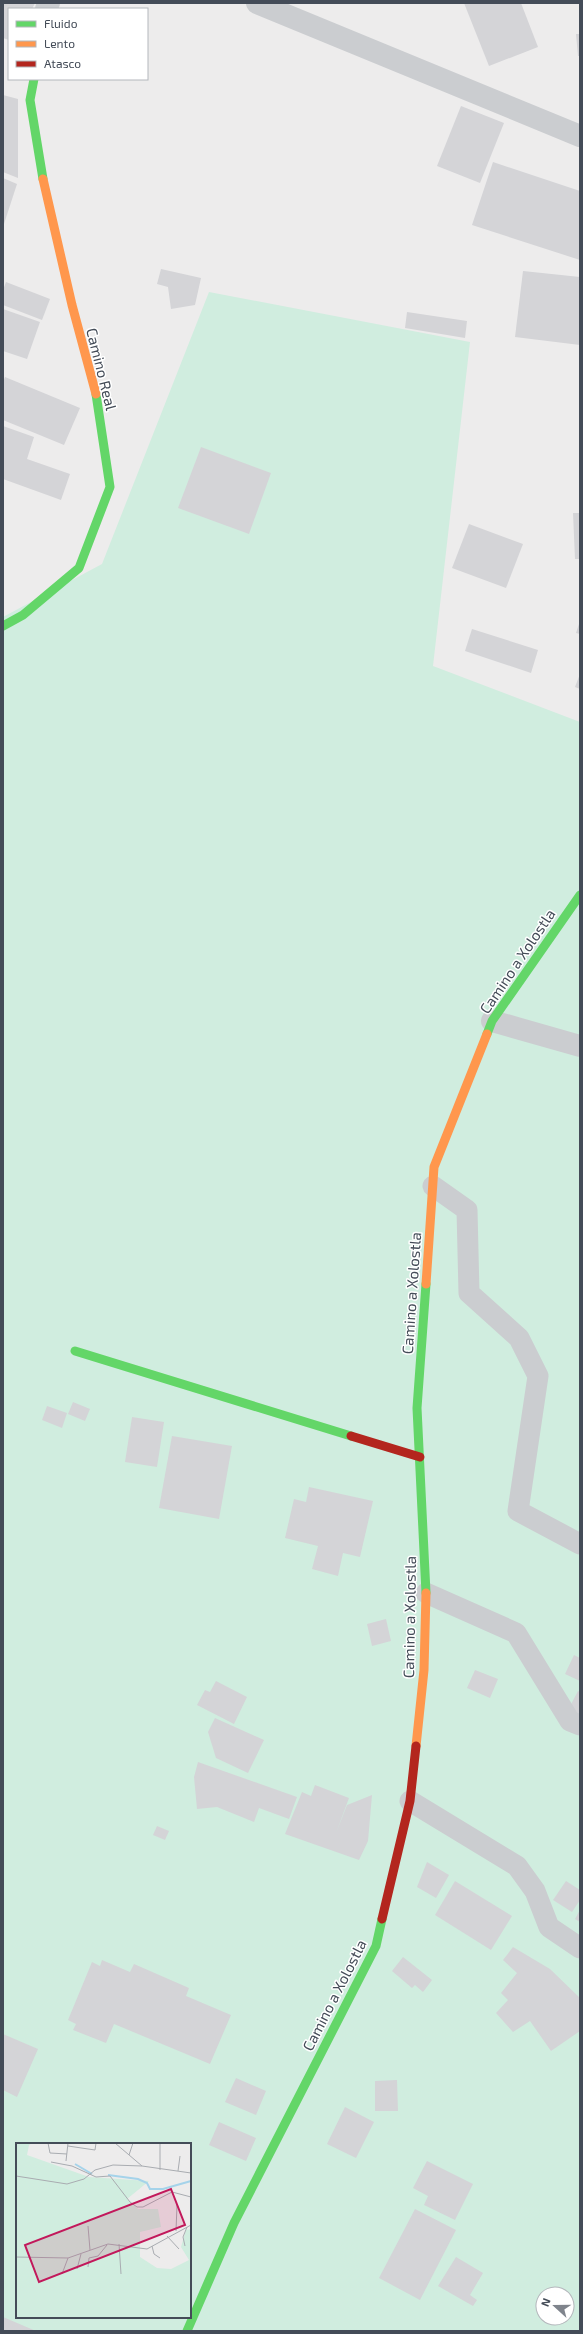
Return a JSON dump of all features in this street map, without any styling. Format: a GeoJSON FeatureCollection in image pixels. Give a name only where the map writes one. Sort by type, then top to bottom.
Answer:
{"type":"FeatureCollection","features":[{"type":"Feature","properties":{"kind":"street"},"geometry":{"type":"LineString","coordinates":[[257,3],[580,136]]}},
{"type":"Feature","properties":{"kind":"street","name":"Camino Real"},"geometry":{"type":"LineString","coordinates":[[3,626],[23,615],[79,568],[110,488],[98,403],[72,305],[46,196],[30,100],[34,80]]}},
{"type":"Feature","properties":{"kind":"street","name":"Camino a Xolostla"},"geometry":{"type":"LineString","coordinates":[[187,2331],[234,2223],[376,1946],[410,1801],[424,1670],[426,1593],[417,1408],[434,1167],[492,1021],[580,895]]}},
{"type":"Feature","properties":{"kind":"street"},"geometry":{"type":"LineString","coordinates":[[492,1021],[580,1046]]}},
{"type":"Feature","properties":{"kind":"street"},"geometry":{"type":"LineString","coordinates":[[75,1351],[420,1457]]}},
{"type":"Feature","properties":{"kind":"lane"},"geometry":{"type":"LineString","coordinates":[[433,1186],[467,1210],[469,1292],[518,1338],[538,1376],[518,1511],[580,1544]]}},
{"type":"Feature","properties":{"kind":"lane"},"geometry":{"type":"LineString","coordinates":[[426,1593],[516,1633],[570,1721],[580,1725]]}},
{"type":"Feature","properties":{"kind":"lane"},"geometry":{"type":"LineString","coordinates":[[410,1801],[517,1866],[535,1891],[549,1927],[580,1948]]}},
{"type":"Feature","properties":{"kind":"green space"},"geometry":{"type":"Polygon","coordinates":[[[209,292],[470,342],[433,666],[580,722],[580,2331],[3,2331],[3,617],[102,564],[209,292]]]}},
{"type":"Feature","properties":{"kind":"building"},"geometry":{"type":"Polygon","coordinates":[[[3,3],[35,3],[32,8],[8,8],[8,40],[3,38],[3,3]]]}},
{"type":"Feature","properties":{"kind":"building"},"geometry":{"type":"Polygon","coordinates":[[[464,3],[521,3],[538,47],[489,66],[464,3]]]}},
{"type":"Feature","properties":{"kind":"building"},"geometry":{"type":"Polygon","coordinates":[[[576,34],[580,34],[580,56],[578,56],[576,34]]]}},
{"type":"Feature","properties":{"kind":"building"},"geometry":{"type":"Polygon","coordinates":[[[3,95],[18,99],[18,178],[3,172],[3,95]]]}},
{"type":"Feature","properties":{"kind":"building"},"geometry":{"type":"Polygon","coordinates":[[[461,106],[504,123],[480,183],[437,166],[461,106]]]}},
{"type":"Feature","properties":{"kind":"building"},"geometry":{"type":"Polygon","coordinates":[[[493,162],[580,191],[580,260],[472,225],[493,162]]]}},
{"type":"Feature","properties":{"kind":"building"},"geometry":{"type":"Polygon","coordinates":[[[3,178],[17,184],[3,227],[3,178]]]}},
{"type":"Feature","properties":{"kind":"building"},"geometry":{"type":"Polygon","coordinates":[[[161,269],[201,278],[195,305],[171,309],[168,287],[157,284],[161,269]]]}},
{"type":"Feature","properties":{"kind":"building"},"geometry":{"type":"Polygon","coordinates":[[[523,271],[580,277],[580,345],[515,337],[523,271]]]}},
{"type":"Feature","properties":{"kind":"building"},"geometry":{"type":"Polygon","coordinates":[[[6,282],[50,299],[42,320],[3,305],[3,290],[6,282]]]}},
{"type":"Feature","properties":{"kind":"building"},"geometry":{"type":"Polygon","coordinates":[[[3,309],[40,322],[27,359],[3,351],[3,309]]]}},
{"type":"Feature","properties":{"kind":"building"},"geometry":{"type":"Polygon","coordinates":[[[407,312],[467,321],[465,338],[405,328],[407,312]]]}},
{"type":"Feature","properties":{"kind":"building"},"geometry":{"type":"Polygon","coordinates":[[[5,377],[80,408],[64,445],[3,420],[3,382],[5,377]]]}},
{"type":"Feature","properties":{"kind":"building"},"geometry":{"type":"Polygon","coordinates":[[[3,426],[34,437],[27,459],[70,474],[61,500],[3,479],[3,426]]]}},
{"type":"Feature","properties":{"kind":"building"},"geometry":{"type":"Polygon","coordinates":[[[201,447],[271,473],[249,534],[178,508],[201,447]]]}},
{"type":"Feature","properties":{"kind":"building"},"geometry":{"type":"Polygon","coordinates":[[[573,513],[580,513],[580,559],[575,559],[573,513]]]}},
{"type":"Feature","properties":{"kind":"building"},"geometry":{"type":"Polygon","coordinates":[[[469,524],[523,544],[506,588],[452,568],[469,524]]]}},
{"type":"Feature","properties":{"kind":"building"},"geometry":{"type":"Polygon","coordinates":[[[580,621],[580,634],[576,633],[580,621]]]}},
{"type":"Feature","properties":{"kind":"building"},"geometry":{"type":"Polygon","coordinates":[[[472,629],[538,650],[531,673],[465,651],[472,629]]]}},
{"type":"Feature","properties":{"kind":"building"},"geometry":{"type":"Polygon","coordinates":[[[580,674],[580,689],[575,687],[580,674]]]}},
{"type":"Feature","properties":{"kind":"building"},"geometry":{"type":"Polygon","coordinates":[[[73,1402],[90,1409],[85,1421],[68,1414],[73,1402]]]}},
{"type":"Feature","properties":{"kind":"building"},"geometry":{"type":"Polygon","coordinates":[[[47,1406],[67,1413],[62,1428],[42,1420],[47,1406]]]}},
{"type":"Feature","properties":{"kind":"building"},"geometry":{"type":"Polygon","coordinates":[[[132,1417],[164,1422],[157,1467],[125,1462],[132,1417]]]}},
{"type":"Feature","properties":{"kind":"building"},"geometry":{"type":"Polygon","coordinates":[[[172,1436],[232,1446],[219,1519],[159,1508],[172,1436]]]}},
{"type":"Feature","properties":{"kind":"building"},"geometry":{"type":"Polygon","coordinates":[[[309,1487],[373,1501],[360,1557],[343,1553],[338,1576],[312,1569],[318,1546],[285,1538],[294,1499],[306,1502],[309,1487]]]}},
{"type":"Feature","properties":{"kind":"building"},"geometry":{"type":"Polygon","coordinates":[[[386,1619],[391,1641],[372,1646],[367,1624],[386,1619]]]}},
{"type":"Feature","properties":{"kind":"building"},"geometry":{"type":"Polygon","coordinates":[[[574,1655],[580,1658],[580,1681],[565,1674],[574,1655]]]}},
{"type":"Feature","properties":{"kind":"building"},"geometry":{"type":"Polygon","coordinates":[[[475,1670],[498,1679],[490,1698],[467,1688],[475,1670]]]}},
{"type":"Feature","properties":{"kind":"building"},"geometry":{"type":"Polygon","coordinates":[[[216,1681],[247,1697],[234,1724],[197,1705],[205,1690],[210,1692],[216,1681]]]}},
{"type":"Feature","properties":{"kind":"building"},"geometry":{"type":"Polygon","coordinates":[[[578,1691],[580,1692],[580,1714],[568,1710],[578,1691]]]}},
{"type":"Feature","properties":{"kind":"building"},"geometry":{"type":"Polygon","coordinates":[[[215,1718],[264,1740],[248,1773],[216,1758],[208,1732],[215,1718]]]}},
{"type":"Feature","properties":{"kind":"building"},"geometry":{"type":"Polygon","coordinates":[[[198,1762],[297,1797],[289,1819],[259,1808],[254,1822],[217,1807],[197,1809],[194,1777],[198,1762]]]}},
{"type":"Feature","properties":{"kind":"building"},"geometry":{"type":"Polygon","coordinates":[[[315,1785],[349,1798],[336,1833],[347,1805],[372,1795],[368,1841],[359,1860],[285,1834],[302,1792],[311,1796],[315,1785]]]}},
{"type":"Feature","properties":{"kind":"building"},"geometry":{"type":"Polygon","coordinates":[[[157,1826],[169,1831],[165,1840],[153,1835],[157,1826]]]}},
{"type":"Feature","properties":{"kind":"building"},"geometry":{"type":"Polygon","coordinates":[[[427,1862],[449,1875],[436,1898],[417,1887],[427,1862]]]}},
{"type":"Feature","properties":{"kind":"building"},"geometry":{"type":"Polygon","coordinates":[[[455,1881],[512,1916],[491,1950],[435,1915],[455,1881]]]}},
{"type":"Feature","properties":{"kind":"building"},"geometry":{"type":"Polygon","coordinates":[[[566,1881],[580,1890],[580,1900],[572,1912],[553,1900],[566,1881]]]}},
{"type":"Feature","properties":{"kind":"building"},"geometry":{"type":"Polygon","coordinates":[[[580,1910],[580,1922],[575,1919],[580,1910]]]}},
{"type":"Feature","properties":{"kind":"building"},"geometry":{"type":"Polygon","coordinates":[[[513,1947],[550,1969],[580,1998],[580,2031],[551,2051],[530,2021],[513,2032],[496,2013],[508,2000],[501,1993],[517,1973],[503,1960],[513,1947]]]}},
{"type":"Feature","properties":{"kind":"building"},"geometry":{"type":"Polygon","coordinates":[[[403,1957],[432,1980],[423,1992],[415,1985],[412,1988],[392,1971],[403,1957]]]}},
{"type":"Feature","properties":{"kind":"building"},"geometry":{"type":"Polygon","coordinates":[[[102,1960],[130,1972],[134,1964],[189,1988],[186,1996],[231,2015],[210,2064],[114,2024],[106,2043],[73,2030],[76,2024],[68,2020],[92,1962],[100,1966],[102,1960]]]}},
{"type":"Feature","properties":{"kind":"building"},"geometry":{"type":"Polygon","coordinates":[[[3,2034],[38,2049],[17,2097],[3,2090],[3,2034]]]}},
{"type":"Feature","properties":{"kind":"building"},"geometry":{"type":"Polygon","coordinates":[[[236,2078],[266,2091],[256,2115],[225,2102],[236,2078]]]}},
{"type":"Feature","properties":{"kind":"building"},"geometry":{"type":"Polygon","coordinates":[[[397,2080],[398,2111],[375,2111],[375,2081],[397,2080]]]}},
{"type":"Feature","properties":{"kind":"building"},"geometry":{"type":"Polygon","coordinates":[[[345,2107],[374,2122],[356,2158],[327,2144],[345,2107]]]}},
{"type":"Feature","properties":{"kind":"building"},"geometry":{"type":"Polygon","coordinates":[[[219,2122],[256,2138],[246,2161],[209,2145],[219,2122]]]}},
{"type":"Feature","properties":{"kind":"building"},"geometry":{"type":"Polygon","coordinates":[[[427,2161],[473,2184],[455,2220],[424,2205],[428,2196],[413,2188],[427,2161]]]}},
{"type":"Feature","properties":{"kind":"building"},"geometry":{"type":"Polygon","coordinates":[[[415,2209],[456,2230],[420,2300],[379,2278],[415,2209]]]}},
{"type":"Feature","properties":{"kind":"building"},"geometry":{"type":"Polygon","coordinates":[[[456,2257],[483,2273],[470,2295],[477,2300],[473,2306],[438,2286],[456,2257]]]}},
{"type":"Feature","properties":{"kind":"building"},"geometry":{"type":"Polygon","coordinates":[[[3,2317],[36,2331],[3,2331],[3,2317]]]}},
{"type":"Feature","properties":{"kind":"traffic: fast"},"geometry":{"type":"LineString","coordinates":[[34,80],[30,100],[43,179]]}},
{"type":"Feature","properties":{"kind":"traffic: fast"},"geometry":{"type":"LineString","coordinates":[[3,626],[23,615],[79,568],[110,487],[96,394]]}},
{"type":"Feature","properties":{"kind":"traffic: fast"},"geometry":{"type":"LineString","coordinates":[[487,1034],[492,1021],[580,895]]}},
{"type":"Feature","properties":{"kind":"traffic: fast"},"geometry":{"type":"LineString","coordinates":[[426,1284],[417,1408],[426,1593]]}},
{"type":"Feature","properties":{"kind":"traffic: fast"},"geometry":{"type":"LineString","coordinates":[[75,1351],[351,1436]]}},
{"type":"Feature","properties":{"kind":"traffic: fast"},"geometry":{"type":"LineString","coordinates":[[187,2331],[234,2223],[376,1946],[382,1919]]}},
{"type":"Feature","properties":{"kind":"traffic: slow"},"geometry":{"type":"LineString","coordinates":[[43,179],[72,305],[96,394]]}},
{"type":"Feature","properties":{"kind":"traffic: slow"},"geometry":{"type":"LineString","coordinates":[[426,1284],[434,1167],[487,1034]]}},
{"type":"Feature","properties":{"kind":"traffic: slow"},"geometry":{"type":"LineString","coordinates":[[416,1746],[424,1670],[426,1593]]}},
{"type":"Feature","properties":{"kind":"traffic: jam"},"geometry":{"type":"LineString","coordinates":[[351,1436],[420,1457]]}},
{"type":"Feature","properties":{"kind":"traffic: jam"},"geometry":{"type":"LineString","coordinates":[[382,1919],[410,1801],[416,1746]]}}]}
